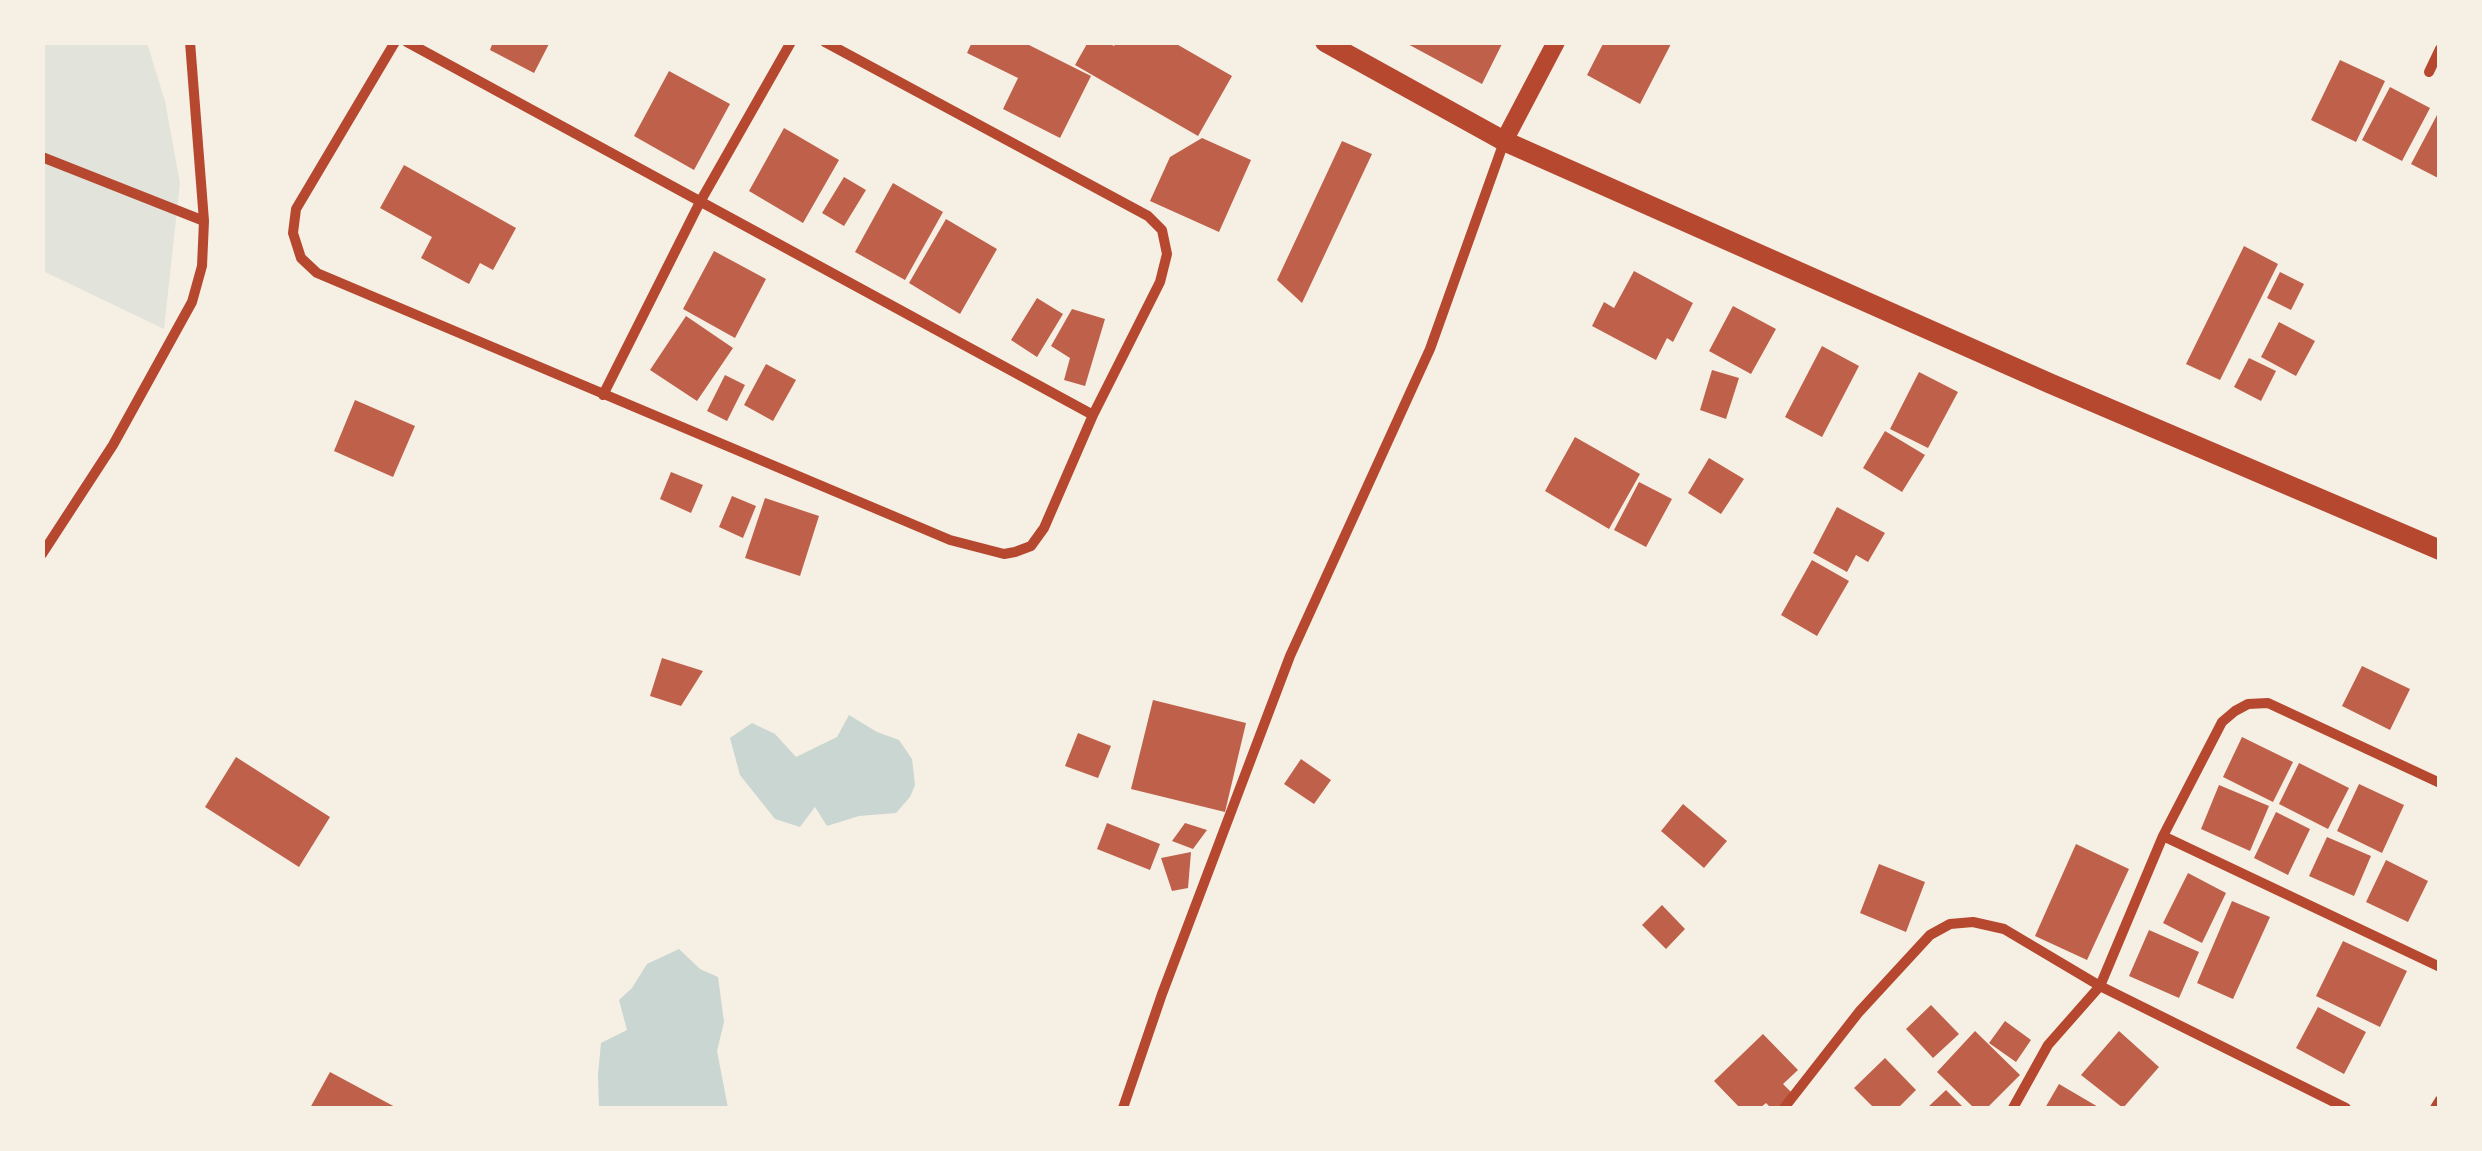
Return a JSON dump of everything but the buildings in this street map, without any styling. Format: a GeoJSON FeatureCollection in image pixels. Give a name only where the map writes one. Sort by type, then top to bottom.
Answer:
{"type":"FeatureCollection","features":[{"type":"Feature","properties":{"kind":"main road"},"geometry":{"type":"LineString","coordinates":[[1325,42],[1504,141],[2049,383],[2440,550]]}},
{"type":"Feature","properties":{"kind":"street"},"geometry":{"type":"LineString","coordinates":[[42,554],[113,446],[192,302],[202,266],[204,221],[190,42]]}},
{"type":"Feature","properties":{"kind":"street"},"geometry":{"type":"LineString","coordinates":[[395,42],[296,208],[293,233],[301,258],[317,274],[950,540],[1004,554],[1030,546],[1044,528],[1093,416],[1160,282],[1166,254],[1162,230],[1148,216],[826,42]]}},
{"type":"Feature","properties":{"kind":"street"},"geometry":{"type":"LineString","coordinates":[[406,42],[1093,416]]}},
{"type":"Feature","properties":{"kind":"street"},"geometry":{"type":"LineString","coordinates":[[603,395],[700,202],[791,42]]}},
{"type":"Feature","properties":{"kind":"street"},"geometry":{"type":"LineString","coordinates":[[1123,1108],[1290,656],[1430,349],[1504,141],[1556,42]]}},
{"type":"Feature","properties":{"kind":"street"},"geometry":{"type":"LineString","coordinates":[[2429,72],[2440,50]]}},
{"type":"Feature","properties":{"kind":"street"},"geometry":{"type":"LineString","coordinates":[[42,158],[204,221]]}},
{"type":"Feature","properties":{"kind":"street"},"geometry":{"type":"LineString","coordinates":[[2013,1108],[2048,1045],[2100,986],[2163,836],[2222,722],[2248,704],[2268,704],[2440,783]]}},
{"type":"Feature","properties":{"kind":"street"},"geometry":{"type":"LineString","coordinates":[[2163,836],[2440,967]]}},
{"type":"Feature","properties":{"kind":"street"},"geometry":{"type":"LineString","coordinates":[[1784,1108],[1859,1012],[1930,935],[1950,924],[1973,922],[2004,929],[2100,986],[2346,1108]]}},
{"type":"Feature","properties":{"kind":"street"},"geometry":{"type":"LineString","coordinates":[[2435,1108],[2440,1100]]}},
{"type":"Feature","properties":{"kind":"shaded area"},"geometry":{"type":"Polygon","coordinates":[[[42,43],[147,43],[165,101],[180,183],[164,329],[43,271],[42,43]]]}},
{"type":"Feature","properties":{"kind":"shaded area"},"geometry":{"type":"Polygon","coordinates":[[[849,715],[899,740],[912,759],[915,785],[910,797],[896,813],[859,816],[827,826],[815,807],[800,827],[775,819],[740,775],[730,738],[752,723],[775,734],[796,757],[837,737],[849,715]]]}},
{"type":"Feature","properties":{"kind":"shaded area"},"geometry":{"type":"Polygon","coordinates":[[[679,949],[700,969],[718,977],[724,1022],[717,1051],[728,1108],[599,1108],[601,1043],[627,1030],[619,1000],[647,964],[679,949]]]}}]}
